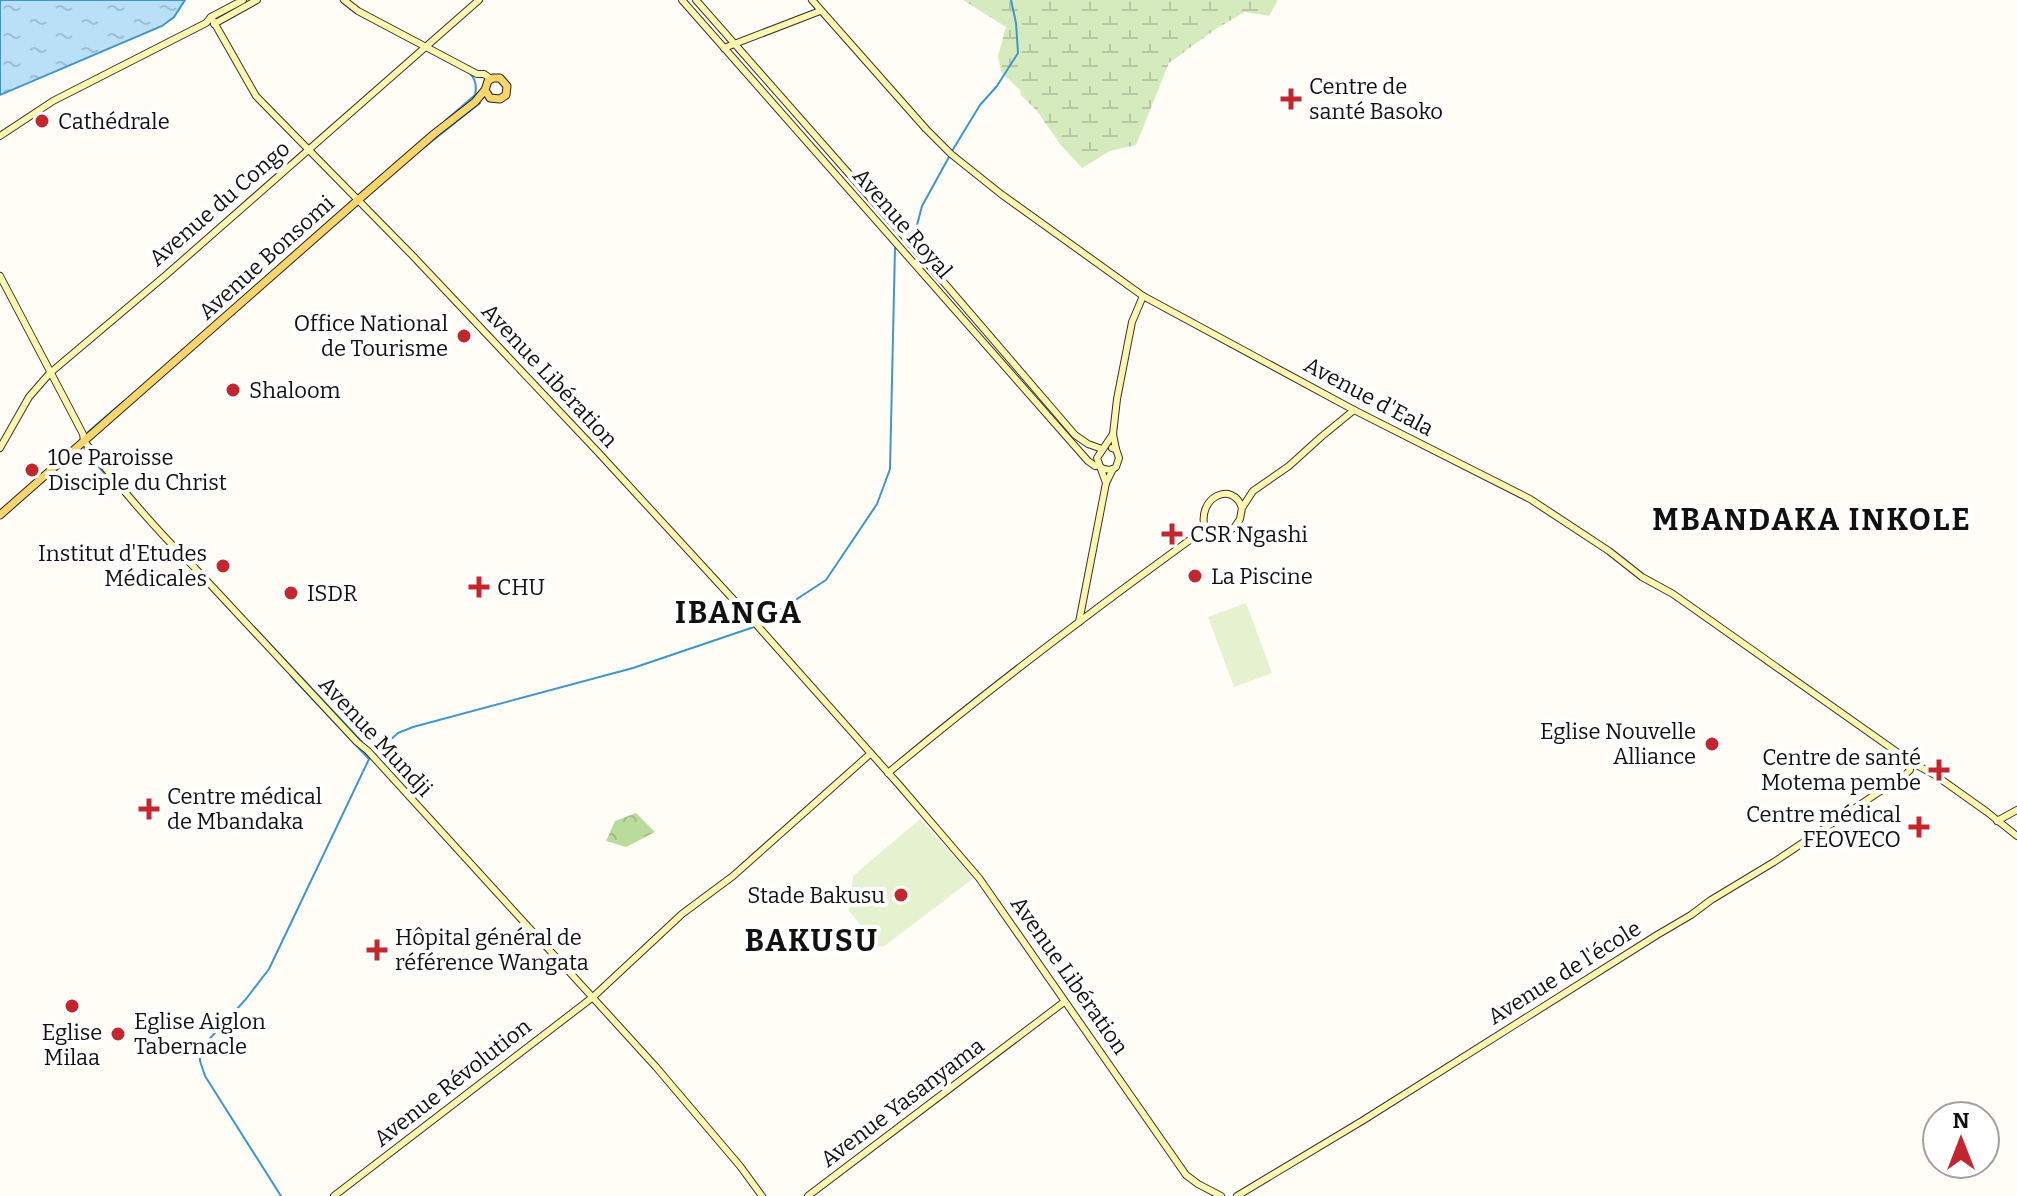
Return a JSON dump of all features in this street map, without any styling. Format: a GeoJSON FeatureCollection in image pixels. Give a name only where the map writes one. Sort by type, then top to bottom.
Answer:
{"type":"FeatureCollection","features":[{"type":"Feature","properties":{"kind":"main road","name":"Avenue Bonsomi"},"geometry":{"type":"LineString","coordinates":[[0,515],[358,200],[475,102],[487,88]]}},
{"type":"Feature","properties":{"kind":"street"},"geometry":{"type":"LineString","coordinates":[[211,21],[243,0]]}},
{"type":"Feature","properties":{"kind":"street"},"geometry":{"type":"LineString","coordinates":[[0,136],[53,101],[257,0]]}},
{"type":"Feature","properties":{"kind":"street"},"geometry":{"type":"LineString","coordinates":[[344,0],[358,11],[477,74],[484,74],[487,88]]}},
{"type":"Feature","properties":{"kind":"street","name":"Avenue du Congo"},"geometry":{"type":"LineString","coordinates":[[0,448],[29,397],[50,373],[479,0]]}},
{"type":"Feature","properties":{"kind":"street","name":"Avenue Royal"},"geometry":{"type":"LineString","coordinates":[[682,0],[1088,461],[1099,466]]}},
{"type":"Feature","properties":{"kind":"street","name":"Avenue Royal"},"geometry":{"type":"LineString","coordinates":[[696,0],[1075,435],[1103,449]]}},
{"type":"Feature","properties":{"kind":"street","name":"Avenue d'Eala"},"geometry":{"type":"LineString","coordinates":[[812,0],[945,148],[1001,194],[1143,296],[1354,410],[1530,499],[1642,577],[1673,594],[1911,762],[1935,775],[2017,836]]}},
{"type":"Feature","properties":{"kind":"street"},"geometry":{"type":"LineString","coordinates":[[724,48],[820,11]]}},
{"type":"Feature","properties":{"kind":"street","name":"Avenue Libération"},"geometry":{"type":"LineString","coordinates":[[211,21],[256,96],[488,334],[757,626],[979,878],[1186,1175],[1221,1196]]}},
{"type":"Feature","properties":{"kind":"street","name":"Avenue Mundji"},"geometry":{"type":"LineString","coordinates":[[0,276],[84,441],[114,481],[169,544],[371,755],[593,997],[698,1115],[762,1196]]}},
{"type":"Feature","properties":{"kind":"street"},"geometry":{"type":"LineString","coordinates":[[1079,622],[1106,483],[1118,462],[1113,434],[1117,399],[1132,322],[1143,296]]}},
{"type":"Feature","properties":{"kind":"street"},"geometry":{"type":"LineString","coordinates":[[1205,529],[1218,533],[1231,530],[1239,521],[1242,508],[1253,491],[1289,466],[1354,410]]}},
{"type":"Feature","properties":{"kind":"street"},"geometry":{"type":"LineString","coordinates":[[1106,483],[1097,458],[1113,434]]}},
{"type":"Feature","properties":{"kind":"street"},"geometry":{"type":"LineString","coordinates":[[1103,449],[1116,449]]}},
{"type":"Feature","properties":{"kind":"street"},"geometry":{"type":"LineString","coordinates":[[1099,466],[1113,469]]}},
{"type":"Feature","properties":{"kind":"street"},"geometry":{"type":"LineString","coordinates":[[1205,529],[1203,517],[1208,502],[1219,496],[1253,491]]}},
{"type":"Feature","properties":{"kind":"street"},"geometry":{"type":"LineString","coordinates":[[1232,495],[1239,500],[1242,508]]}},
{"type":"Feature","properties":{"kind":"street"},"geometry":{"type":"LineString","coordinates":[[888,773],[930,736],[1205,529]]}},
{"type":"Feature","properties":{"kind":"street","name":"Avenue Révolution"},"geometry":{"type":"LineString","coordinates":[[334,1196],[593,997],[682,914],[733,876],[870,754]]}},
{"type":"Feature","properties":{"kind":"street","name":"Avenue de l'école"},"geometry":{"type":"LineString","coordinates":[[1237,1196],[1774,862],[1906,774],[1911,762]]}},
{"type":"Feature","properties":{"kind":"street"},"geometry":{"type":"LineString","coordinates":[[1997,821],[2017,810]]}},
{"type":"Feature","properties":{"kind":"street","name":"Avenue Yasanyama"},"geometry":{"type":"LineString","coordinates":[[808,1196],[1064,1002]]}},
{"type":"Feature","properties":{"kind":"green space"},"geometry":{"type":"Polygon","coordinates":[[[963,0],[1278,0],[1269,16],[1245,12],[1169,63],[1136,145],[1110,151],[1082,168],[1020,90],[1001,72],[998,56],[1006,27],[963,0]]]}},
{"type":"Feature","properties":{"kind":"green space"},"geometry":{"type":"Polygon","coordinates":[[[1246,603],[1272,673],[1234,687],[1208,617],[1246,603]]]}},
{"type":"Feature","properties":{"kind":"green space"},"geometry":{"type":"Polygon","coordinates":[[[636,813],[655,832],[626,847],[606,841],[615,821],[636,813]]]}},
{"type":"Feature","properties":{"kind":"green space","name":"Stade Bakusu"},"geometry":{"type":"Polygon","coordinates":[[[920,819],[974,878],[883,947],[878,946],[849,911],[853,876],[920,819]]]}},
{"type":"Feature","properties":{"kind":"water"},"geometry":{"type":"Polygon","coordinates":[[[0,0],[185,0],[174,17],[162,26],[0,95],[0,0]]]}},
{"type":"Feature","properties":{"kind":"waterway"},"geometry":{"type":"LineString","coordinates":[[952,151],[980,105],[997,86],[1018,53],[1011,0]]}},
{"type":"Feature","properties":{"kind":"waterway"},"geometry":{"type":"LineString","coordinates":[[445,121],[475,95],[475,82],[468,72]]}},
{"type":"Feature","properties":{"kind":"waterway"},"geometry":{"type":"LineString","coordinates":[[422,149],[480,103]]}},
{"type":"Feature","properties":{"kind":"waterway"},"geometry":{"type":"LineString","coordinates":[[908,235],[916,229],[922,206],[949,157]]}},
{"type":"Feature","properties":{"kind":"waterway"},"geometry":{"type":"LineString","coordinates":[[349,212],[369,195]]}},
{"type":"Feature","properties":{"kind":"waterway"},"geometry":{"type":"LineString","coordinates":[[760,623],[826,580],[877,504],[890,469],[895,248]]}},
{"type":"Feature","properties":{"kind":"waterway"},"geometry":{"type":"LineString","coordinates":[[88,432],[124,401]]}},
{"type":"Feature","properties":{"kind":"waterway"},"geometry":{"type":"LineString","coordinates":[[84,448],[118,488]]}},
{"type":"Feature","properties":{"kind":"waterway"},"geometry":{"type":"LineString","coordinates":[[195,572],[251,632]]}},
{"type":"Feature","properties":{"kind":"waterway"},"geometry":{"type":"LineString","coordinates":[[254,627],[362,742]]}},
{"type":"Feature","properties":{"kind":"waterway"},"geometry":{"type":"LineString","coordinates":[[281,1196],[205,1076],[200,1053],[269,969],[369,759],[398,733],[413,727],[633,668],[754,627]]}},
{"type":"Feature","properties":{"kind":"waterway"},"geometry":{"type":"LineString","coordinates":[[290,675],[368,758]]}},
{"type":"Feature","properties":{"kind":"place","name":"Centre de santé Basoko"},"geometry":{"type":"Point","coordinates":[1291,99]}},
{"type":"Feature","properties":{"kind":"place","name":"Cathédrale"},"geometry":{"type":"Point","coordinates":[42,121]}},
{"type":"Feature","properties":{"kind":"place","name":"Office National de Tourisme"},"geometry":{"type":"Point","coordinates":[464,336]}},
{"type":"Feature","properties":{"kind":"place","name":"Shaloom"},"geometry":{"type":"Point","coordinates":[233,390]}},
{"type":"Feature","properties":{"kind":"place","name":"10e Paroisse Disciple du Christ"},"geometry":{"type":"Point","coordinates":[32,470]}},
{"type":"Feature","properties":{"kind":"place","name":"CSR Ngashi"},"geometry":{"type":"Point","coordinates":[1172,534]}},
{"type":"Feature","properties":{"kind":"place","name":"Institut d'Etudes Médicales"},"geometry":{"type":"Point","coordinates":[223,566]}},
{"type":"Feature","properties":{"kind":"place","name":"La Piscine"},"geometry":{"type":"Point","coordinates":[1195,576]}},
{"type":"Feature","properties":{"kind":"place","name":"CHU"},"geometry":{"type":"Point","coordinates":[479,587]}},
{"type":"Feature","properties":{"kind":"place","name":"ISDR"},"geometry":{"type":"Point","coordinates":[291,593]}},
{"type":"Feature","properties":{"kind":"place","name":"Eglise Nouvelle Alliance"},"geometry":{"type":"Point","coordinates":[1712,744]}},
{"type":"Feature","properties":{"kind":"place","name":"Centre de santé Motema pembe"},"geometry":{"type":"Point","coordinates":[1939,770]}},
{"type":"Feature","properties":{"kind":"place","name":"Centre médical de Mbandaka"},"geometry":{"type":"Point","coordinates":[149,809]}},
{"type":"Feature","properties":{"kind":"place","name":"Centre médical FEOVECO"},"geometry":{"type":"Point","coordinates":[1919,827]}},
{"type":"Feature","properties":{"kind":"place","name":"Stade Bakusu"},"geometry":{"type":"Point","coordinates":[901,895]}},
{"type":"Feature","properties":{"kind":"place","name":"Hôpital général de référence Wangata"},"geometry":{"type":"Point","coordinates":[377,950]}},
{"type":"Feature","properties":{"kind":"place","name":"Eglise Milaa"},"geometry":{"type":"Point","coordinates":[72,1006]}},
{"type":"Feature","properties":{"kind":"place","name":"Eglise Aiglon Tabernacle"},"geometry":{"type":"Point","coordinates":[118,1034]}},
{"type":"Feature","properties":{"kind":"district","name":"MBANDAKA INKOLE"},"geometry":{"type":"Point","coordinates":[1812,520]}},
{"type":"Feature","properties":{"kind":"district","name":"IBANGA"},"geometry":{"type":"Point","coordinates":[739,613]}},
{"type":"Feature","properties":{"kind":"district","name":"BAKUSU"},"geometry":{"type":"Point","coordinates":[812,941]}}]}
